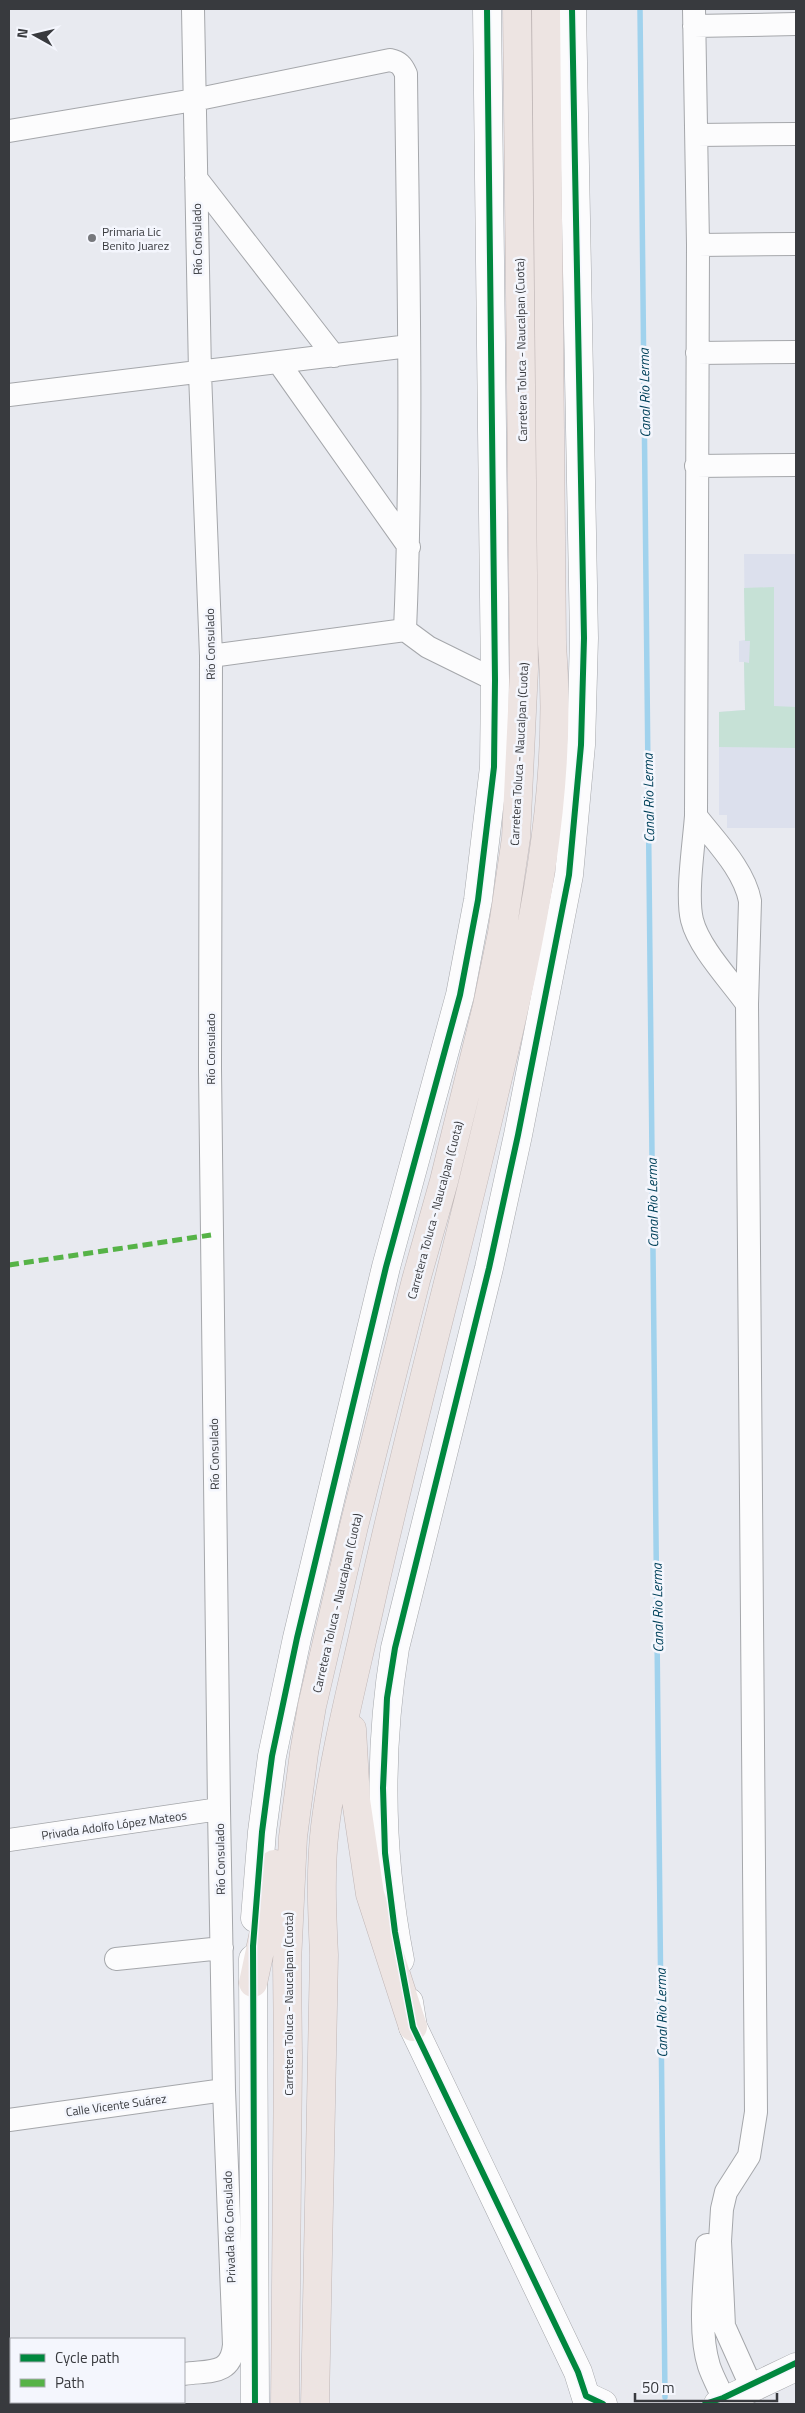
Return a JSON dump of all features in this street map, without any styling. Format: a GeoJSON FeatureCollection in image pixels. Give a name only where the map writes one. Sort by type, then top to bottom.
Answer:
{"type":"FeatureCollection","features":[{"type":"Feature","properties":{"kind":"highway","name":"Carretera Toluca - Naucalpan (Cuota)"},"geometry":{"type":"LineString","coordinates":[[285,2404],[287,1962],[293,1837],[304,1753],[324,1653],[416,1280],[444,1182],[487,1006],[502,933],[516,838],[524,669],[517,9]]}},
{"type":"Feature","properties":{"kind":"highway"},"geometry":{"type":"LineString","coordinates":[[315,2404],[324,1955],[322,1899],[324,1837],[337,1748],[350,1699],[379,1564],[478,1169],[517,1000],[533,926],[546,830],[556,686],[552,644],[546,9]]}},
{"type":"Feature","properties":{"kind":"highway"},"geometry":{"type":"LineString","coordinates":[[254,1983],[268,1913],[282,1792],[296,1714],[324,1653]]}},
{"type":"Feature","properties":{"kind":"highway"},"geometry":{"type":"LineString","coordinates":[[350,1699],[356,1800],[370,1894],[413,2027]]}},
{"type":"Feature","properties":{"kind":"street","name":"Río Consulado"},"geometry":{"type":"LineString","coordinates":[[193,9],[200,373],[212,656],[210,1079],[224,2090]]}},
{"type":"Feature","properties":{"kind":"street"},"geometry":{"type":"LineString","coordinates":[[255,2404],[253,1946],[262,1832],[272,1756],[296,1638],[386,1267],[460,996],[478,900],[494,767],[495,680],[486,9]]}},
{"type":"Feature","properties":{"kind":"street"},"geometry":{"type":"LineString","coordinates":[[572,9],[584,638],[581,745],[569,875],[518,1134],[489,1268],[395,1648],[387,1698],[383,1788],[385,1853],[395,1932],[413,2027],[592,2402]]}},
{"type":"Feature","properties":{"kind":"street"},"geometry":{"type":"LineString","coordinates":[[747,1004],[699,938],[692,920],[690,903],[696,816],[698,245],[694,17],[796,24]]}},
{"type":"Feature","properties":{"kind":"street"},"geometry":{"type":"LineString","coordinates":[[9,131],[194,100],[390,60],[398,61],[403,66],[406,74],[409,346],[409,547],[405,630]]}},
{"type":"Feature","properties":{"kind":"street"},"geometry":{"type":"LineString","coordinates":[[696,135],[796,134]]}},
{"type":"Feature","properties":{"kind":"street"},"geometry":{"type":"LineString","coordinates":[[196,178],[334,356]]}},
{"type":"Feature","properties":{"kind":"street"},"geometry":{"type":"LineString","coordinates":[[698,245],[796,244]]}},
{"type":"Feature","properties":{"kind":"street"},"geometry":{"type":"LineString","coordinates":[[9,395],[409,346]]}},
{"type":"Feature","properties":{"kind":"street"},"geometry":{"type":"LineString","coordinates":[[698,353],[796,352]]}},
{"type":"Feature","properties":{"kind":"street"},"geometry":{"type":"LineString","coordinates":[[280,363],[409,547]]}},
{"type":"Feature","properties":{"kind":"street"},"geometry":{"type":"LineString","coordinates":[[696,466],[796,464]]}},
{"type":"Feature","properties":{"kind":"street"},"geometry":{"type":"LineString","coordinates":[[212,656],[405,630],[428,647],[495,680]]}},
{"type":"Feature","properties":{"kind":"street"},"geometry":{"type":"LineString","coordinates":[[696,816],[742,877],[748,889],[750,901],[747,1004],[756,2112],[752,2137],[734,2156],[720,2181],[710,2207],[703,2308],[727,2336],[756,2396]]}},
{"type":"Feature","properties":{"kind":"street","name":"Privada Adolfo López Mateos"},"geometry":{"type":"LineString","coordinates":[[9,1840],[219,1809]]}},
{"type":"Feature","properties":{"kind":"street"},"geometry":{"type":"LineString","coordinates":[[116,1959],[222,1948]]}},
{"type":"Feature","properties":{"kind":"street","name":"Calle Vicente Suárez"},"geometry":{"type":"LineString","coordinates":[[9,2120],[224,2090]]}},
{"type":"Feature","properties":{"kind":"street","name":"Privada Río Consulado"},"geometry":{"type":"LineString","coordinates":[[185,2374],[225,2368],[230,2364],[234,2345],[224,2090]]}},
{"type":"Feature","properties":{"kind":"street"},"geometry":{"type":"LineString","coordinates":[[714,2319],[704,2333],[709,2365],[721,2403],[756,2396],[796,2384]]}},
{"type":"Feature","properties":{"kind":"street"},"geometry":{"type":"LineString","coordinates":[[756,2396],[796,2367]]}},
{"type":"Feature","properties":{"kind":"shaded area"},"geometry":{"type":"Polygon","coordinates":[[[744,554],[796,554],[796,828],[727,828],[727,815],[719,815],[719,712],[745,710],[744,662],[739,662],[739,641],[745,640],[744,554]]]}},
{"type":"Feature","properties":{"kind":"green space"},"geometry":{"type":"Polygon","coordinates":[[[774,587],[774,706],[796,707],[796,748],[719,747],[719,712],[745,710],[744,662],[749,663],[750,641],[745,641],[744,588],[774,587]]]}},
{"type":"Feature","properties":{"kind":"waterway","name":"Canal Rio Lerma"},"geometry":{"type":"LineString","coordinates":[[640,9],[665,2397]]}},
{"type":"Feature","properties":{"kind":"marked path"},"geometry":{"type":"LineString","coordinates":[[9,1265],[211,1235]]}},
{"type":"Feature","properties":{"kind":"cycle path"},"geometry":{"type":"LineString","coordinates":[[255,2404],[253,1946],[262,1832],[272,1756],[297,1638],[386,1267],[460,995],[478,900],[494,767],[495,680],[487,9]]}},
{"type":"Feature","properties":{"kind":"cycle path"},"geometry":{"type":"LineString","coordinates":[[572,9],[584,638],[581,745],[569,875],[518,1135],[489,1268],[395,1648],[387,1698],[383,1788],[385,1853],[395,1932],[413,2027],[578,2372],[586,2396],[603,2404]]}},
{"type":"Feature","properties":{"kind":"cycle path"},"geometry":{"type":"LineString","coordinates":[[705,2404],[723,2398],[796,2363]]}},
{"type":"Feature","properties":{"kind":"place","name":"Primaria Lic Benito Juarez"},"geometry":{"type":"Point","coordinates":[92,238]}}]}
